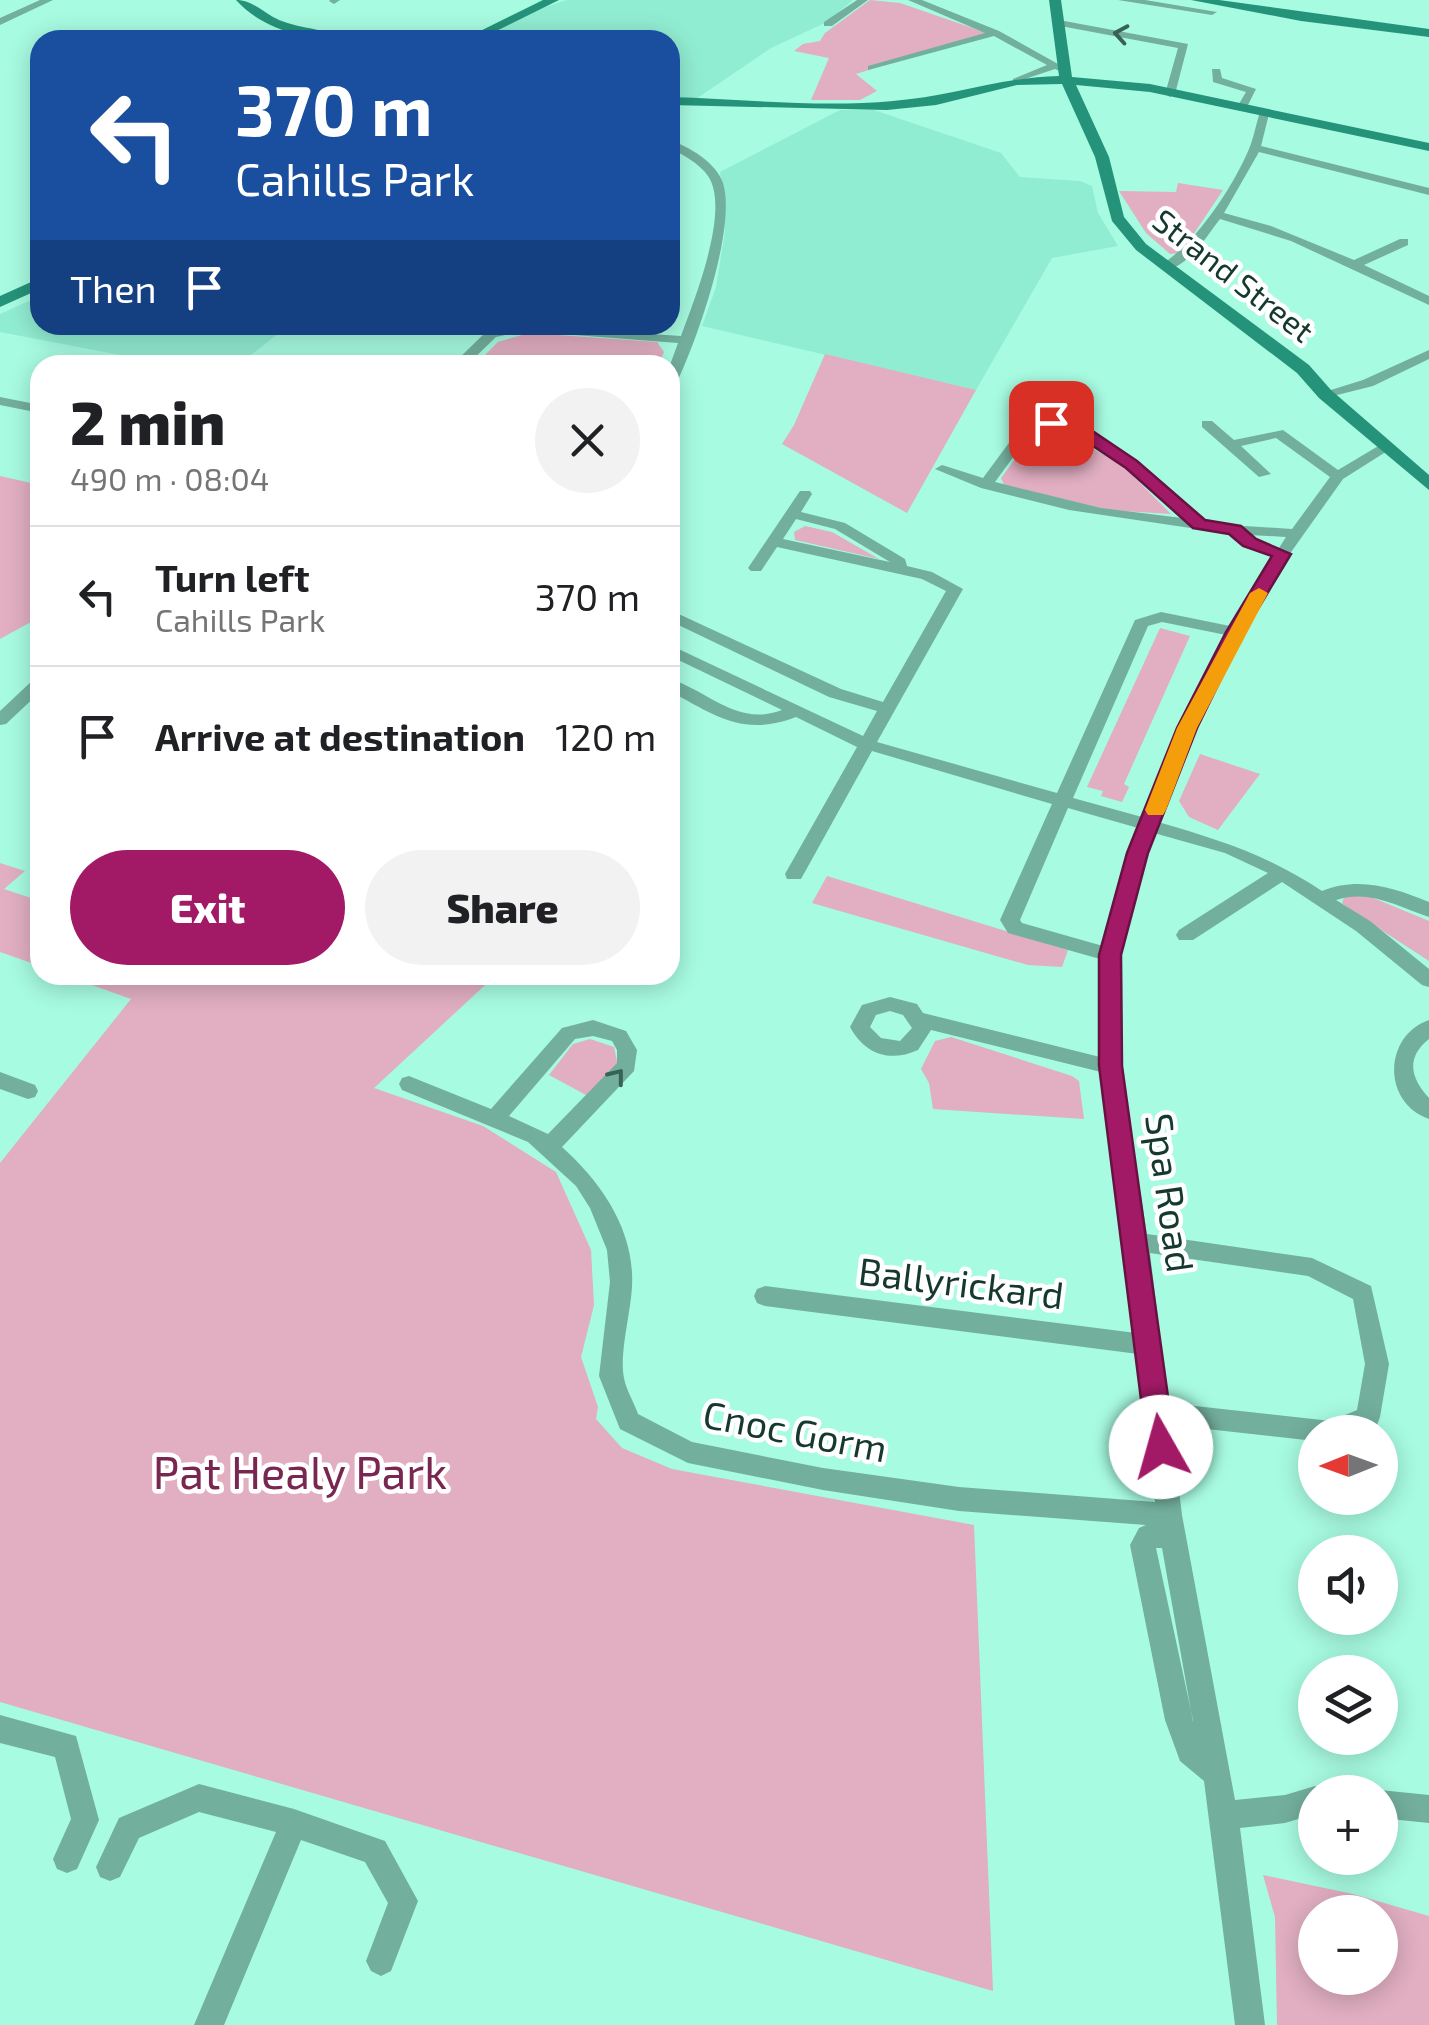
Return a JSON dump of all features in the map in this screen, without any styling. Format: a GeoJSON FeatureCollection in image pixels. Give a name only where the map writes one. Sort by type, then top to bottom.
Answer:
{"type":"FeatureCollection","features":[{"type":"Feature","properties":{"kind":"main road"},"geometry":{"type":"LineString","coordinates":[[242,0],[260,16],[303,30]]}},
{"type":"Feature","properties":{"kind":"main road"},"geometry":{"type":"LineString","coordinates":[[489,30],[552,0]]}},
{"type":"Feature","properties":{"kind":"main road","name":"Strand Street"},"geometry":{"type":"LineString","coordinates":[[1055,0],[1062,68],[1102,157],[1120,223],[1166,267],[1281,351],[1429,486]]}},
{"type":"Feature","properties":{"kind":"main road"},"geometry":{"type":"LineString","coordinates":[[1197,0],[1306,16],[1337,14],[1358,24],[1429,34]]}},
{"type":"Feature","properties":{"kind":"main road"},"geometry":{"type":"LineString","coordinates":[[680,101],[888,106],[936,102],[1062,68],[1429,147]]}},
{"type":"Feature","properties":{"kind":"main road"},"geometry":{"type":"LineString","coordinates":[[0,302],[30,288]]}},
{"type":"Feature","properties":{"kind":"street"},"geometry":{"type":"LineString","coordinates":[[0,22],[48,0]]}},
{"type":"Feature","properties":{"kind":"street"},"geometry":{"type":"LineString","coordinates":[[831,24],[862,0]]}},
{"type":"Feature","properties":{"kind":"street"},"geometry":{"type":"LineString","coordinates":[[912,0],[989,31],[1062,68]]}},
{"type":"Feature","properties":{"kind":"street"},"geometry":{"type":"LineString","coordinates":[[1122,0],[1212,12]]}},
{"type":"Feature","properties":{"kind":"street"},"geometry":{"type":"LineString","coordinates":[[1059,23],[1184,46],[1170,94]]}},
{"type":"Feature","properties":{"kind":"street"},"geometry":{"type":"LineString","coordinates":[[872,68],[989,31]]}},
{"type":"Feature","properties":{"kind":"street"},"geometry":{"type":"LineString","coordinates":[[1216,71],[1216,80],[1252,92],[1241,109]]}},
{"type":"Feature","properties":{"kind":"street"},"geometry":{"type":"LineString","coordinates":[[1166,267],[1186,256],[1214,214],[1255,148],[1264,114]]}},
{"type":"Feature","properties":{"kind":"street"},"geometry":{"type":"LineString","coordinates":[[1255,148],[1328,170],[1429,192]]}},
{"type":"Feature","properties":{"kind":"street"},"geometry":{"type":"LineString","coordinates":[[680,150],[710,171],[718,183],[718,235],[680,356]]}},
{"type":"Feature","properties":{"kind":"street"},"geometry":{"type":"LineString","coordinates":[[1214,214],[1238,219],[1353,265],[1429,301]]}},
{"type":"Feature","properties":{"kind":"street"},"geometry":{"type":"LineString","coordinates":[[1353,265],[1404,242]]}},
{"type":"Feature","properties":{"kind":"street"},"geometry":{"type":"LineString","coordinates":[[470,355],[491,335]]}},
{"type":"Feature","properties":{"kind":"street"},"geometry":{"type":"LineString","coordinates":[[623,335],[686,340]]}},
{"type":"Feature","properties":{"kind":"street"},"geometry":{"type":"LineString","coordinates":[[1324,394],[1376,380],[1429,354]]}},
{"type":"Feature","properties":{"kind":"street"},"geometry":{"type":"LineString","coordinates":[[0,401],[30,407]]}},
{"type":"Feature","properties":{"kind":"street"},"geometry":{"type":"LineString","coordinates":[[986,485],[1031,428],[1051,423],[1073,426],[1132,465],[1200,524]]}},
{"type":"Feature","properties":{"kind":"street"},"geometry":{"type":"LineString","coordinates":[[1207,424],[1264,474]]}},
{"type":"Feature","properties":{"kind":"street"},"geometry":{"type":"LineString","coordinates":[[1230,445],[1278,434],[1338,476]]}},
{"type":"Feature","properties":{"kind":"street","name":"Spa Road"},"geometry":{"type":"LineString","coordinates":[[1250,2025],[1224,1815],[1170,1525],[1137,1242],[1110,1066],[1110,955],[1137,853],[1187,728],[1235,632],[1282,554],[1338,476],[1385,448]]}},
{"type":"Feature","properties":{"kind":"street"},"geometry":{"type":"LineString","coordinates":[[942,470],[1046,504],[1112,516],[1296,534]]}},
{"type":"Feature","properties":{"kind":"street"},"geometry":{"type":"LineString","coordinates":[[756,568],[805,494]]}},
{"type":"Feature","properties":{"kind":"street"},"geometry":{"type":"LineString","coordinates":[[792,514],[840,526],[900,562],[899,569]]}},
{"type":"Feature","properties":{"kind":"street"},"geometry":{"type":"LineString","coordinates":[[1234,530],[1250,542],[1282,554]]}},
{"type":"Feature","properties":{"kind":"street"},"geometry":{"type":"LineString","coordinates":[[774,542],[899,569],[949,583],[955,589],[794,874]]}},
{"type":"Feature","properties":{"kind":"street"},"geometry":{"type":"LineString","coordinates":[[1110,955],[1016,928],[1010,920],[1141,623],[1161,617],[1235,632]]}},
{"type":"Feature","properties":{"kind":"street"},"geometry":{"type":"LineString","coordinates":[[680,620],[835,694],[888,708]]}},
{"type":"Feature","properties":{"kind":"street"},"geometry":{"type":"LineString","coordinates":[[680,655],[866,744],[1231,849],[1282,872],[1363,926],[1429,980]]}},
{"type":"Feature","properties":{"kind":"street"},"geometry":{"type":"LineString","coordinates":[[680,689],[751,724],[773,722],[796,711]]}},
{"type":"Feature","properties":{"kind":"street"},"geometry":{"type":"LineString","coordinates":[[0,720],[30,692]]}},
{"type":"Feature","properties":{"kind":"street"},"geometry":{"type":"LineString","coordinates":[[1186,934],[1282,872]]}},
{"type":"Feature","properties":{"kind":"street"},"geometry":{"type":"LineString","coordinates":[[1321,899],[1360,888],[1386,892],[1429,910]]}},
{"type":"Feature","properties":{"kind":"street"},"geometry":{"type":"LineString","coordinates":[[920,1019],[1110,1066]]}},
{"type":"Feature","properties":{"kind":"street"},"geometry":{"type":"LineString","coordinates":[[495,1118],[569,1032],[593,1028],[619,1036],[627,1050],[627,1064],[549,1146]]}},
{"type":"Feature","properties":{"kind":"street"},"geometry":{"type":"LineString","coordinates":[[1429,1028],[1413,1038],[1403,1052],[1401,1071],[1409,1090],[1429,1111]]}},
{"type":"Feature","properties":{"kind":"street"},"geometry":{"type":"LineString","coordinates":[[0,1080],[28,1092]]}},
{"type":"Feature","properties":{"kind":"street","name":"Cnoc Gorm"},"geometry":{"type":"LineString","coordinates":[[409,1084],[536,1136],[584,1180],[600,1205],[618,1250],[622,1282],[611,1376],[629,1421],[688,1452],[822,1479],[1170,1525]]}},
{"type":"Feature","properties":{"kind":"street"},"geometry":{"type":"LineString","coordinates":[[1137,1242],[1312,1267],[1329,1275],[1362,1292],[1376,1364],[1368,1417],[1332,1432],[1158,1413]]}},
{"type":"Feature","properties":{"kind":"street","name":"Ballyrickard"},"geometry":{"type":"LineString","coordinates":[[764,1296],[1148,1345]]}},
{"type":"Feature","properties":{"kind":"street"},"geometry":{"type":"LineString","coordinates":[[0,1729],[66,1746],[85,1820],[67,1858]]}},
{"type":"Feature","properties":{"kind":"street"},"geometry":{"type":"LineString","coordinates":[[110,1867],[129,1828],[198,1798],[294,1823],[374,1851],[403,1901],[381,1960]]}},
{"type":"Feature","properties":{"kind":"street"},"geometry":{"type":"LineString","coordinates":[[1224,1815],[1298,1805]]}},
{"type":"Feature","properties":{"kind":"street"},"geometry":{"type":"LineString","coordinates":[[1398,1806],[1429,1809]]}},
{"type":"Feature","properties":{"kind":"street"},"geometry":{"type":"LineString","coordinates":[[209,2025],[294,1823]]}},
{"type":"Feature","properties":{"kind":"shaded area"},"geometry":{"type":"Polygon","coordinates":[[[567,0],[853,0],[827,22],[771,48],[696,99],[680,97],[680,30],[495,30],[567,0]]]}},
{"type":"Feature","properties":{"kind":"shaded area"},"geometry":{"type":"Polygon","coordinates":[[[840,110],[874,110],[1001,153],[1020,177],[1080,181],[1092,186],[1098,213],[1118,246],[1052,258],[976,390],[702,326],[716,287],[725,231],[720,172],[840,110]]]}},
{"type":"Feature","properties":{"kind":"shaded area"},"geometry":{"type":"Polygon","coordinates":[[[30,300],[30,335],[276,335],[251,355],[120,355],[0,332],[0,314],[30,300]]]}},
{"type":"Feature","properties":{"kind":"green space"},"geometry":{"type":"Polygon","coordinates":[[[870,0],[900,3],[987,33],[856,74],[877,91],[860,100],[811,100],[829,58],[794,51],[803,44],[820,41],[825,33],[870,0]]]}},
{"type":"Feature","properties":{"kind":"green space"},"geometry":{"type":"Polygon","coordinates":[[[1178,183],[1223,190],[1181,253],[1170,254],[1146,233],[1119,191],[1176,192],[1178,183]]]}},
{"type":"Feature","properties":{"kind":"green space"},"geometry":{"type":"Polygon","coordinates":[[[522,335],[557,335],[657,342],[664,352],[485,355],[498,342],[522,335]]]}},
{"type":"Feature","properties":{"kind":"green space"},"geometry":{"type":"Polygon","coordinates":[[[825,354],[976,390],[907,513],[782,444],[825,354]]]}},
{"type":"Feature","properties":{"kind":"green space"},"geometry":{"type":"Polygon","coordinates":[[[1057,429],[1122,465],[1171,514],[1108,510],[1004,485],[1001,478],[1032,436],[1057,429]]]}},
{"type":"Feature","properties":{"kind":"green space"},"geometry":{"type":"Polygon","coordinates":[[[0,476],[30,483],[30,622],[0,639],[0,476]]]}},
{"type":"Feature","properties":{"kind":"green space"},"geometry":{"type":"Polygon","coordinates":[[[805,526],[832,532],[879,559],[795,540],[794,532],[805,526]]]}},
{"type":"Feature","properties":{"kind":"green space"},"geometry":{"type":"Polygon","coordinates":[[[1160,628],[1190,636],[1124,784],[1129,787],[1122,802],[1087,787],[1160,628]]]}},
{"type":"Feature","properties":{"kind":"green space"},"geometry":{"type":"Polygon","coordinates":[[[1200,754],[1260,774],[1218,830],[1189,817],[1179,801],[1200,754]]]}},
{"type":"Feature","properties":{"kind":"green space"},"geometry":{"type":"Polygon","coordinates":[[[0,863],[25,871],[4,889],[30,898],[30,962],[0,952],[0,863]]]}},
{"type":"Feature","properties":{"kind":"green space"},"geometry":{"type":"Polygon","coordinates":[[[827,876],[1068,950],[1062,967],[1028,965],[812,903],[827,876]]]}},
{"type":"Feature","properties":{"kind":"green space"},"geometry":{"type":"Polygon","coordinates":[[[1345,895],[1371,897],[1429,921],[1429,961],[1352,911],[1342,903],[1345,895]]]}},
{"type":"Feature","properties":{"kind":"green space","name":"Pat Healy Park"},"geometry":{"type":"Polygon","coordinates":[[[92,985],[485,985],[374,1088],[483,1126],[556,1172],[591,1250],[594,1305],[581,1357],[598,1407],[596,1419],[622,1448],[672,1469],[974,1525],[993,1991],[0,1702],[0,1163],[131,999],[92,985]]]}},
{"type":"Feature","properties":{"kind":"green space"},"geometry":{"type":"Polygon","coordinates":[[[951,1037],[1072,1076],[1079,1081],[1084,1119],[933,1109],[929,1083],[921,1069],[935,1041],[951,1037]]]}},
{"type":"Feature","properties":{"kind":"green space"},"geometry":{"type":"Polygon","coordinates":[[[590,1039],[614,1047],[618,1066],[586,1095],[549,1075],[573,1044],[590,1039]]]}},
{"type":"Feature","properties":{"kind":"green space"},"geometry":{"type":"Polygon","coordinates":[[[1263,1875],[1356,1895],[1298,1895],[1298,1995],[1398,1995],[1398,1907],[1429,1916],[1429,2025],[1277,2025],[1275,1917],[1263,1875]]]}},
{"type":"Feature","properties":{"kind":"slow traffic"},"geometry":{"type":"LineString","coordinates":[[1155,810],[1187,728],[1259,593]]}},
{"type":"Feature","properties":{"kind":"route"},"geometry":{"type":"LineString","coordinates":[[1051,423],[1073,426],[1132,465],[1200,524],[1234,530],[1250,542],[1282,554],[1235,632],[1187,728],[1137,853],[1110,955],[1110,1066],[1137,1242],[1161,1447]]}}]}
